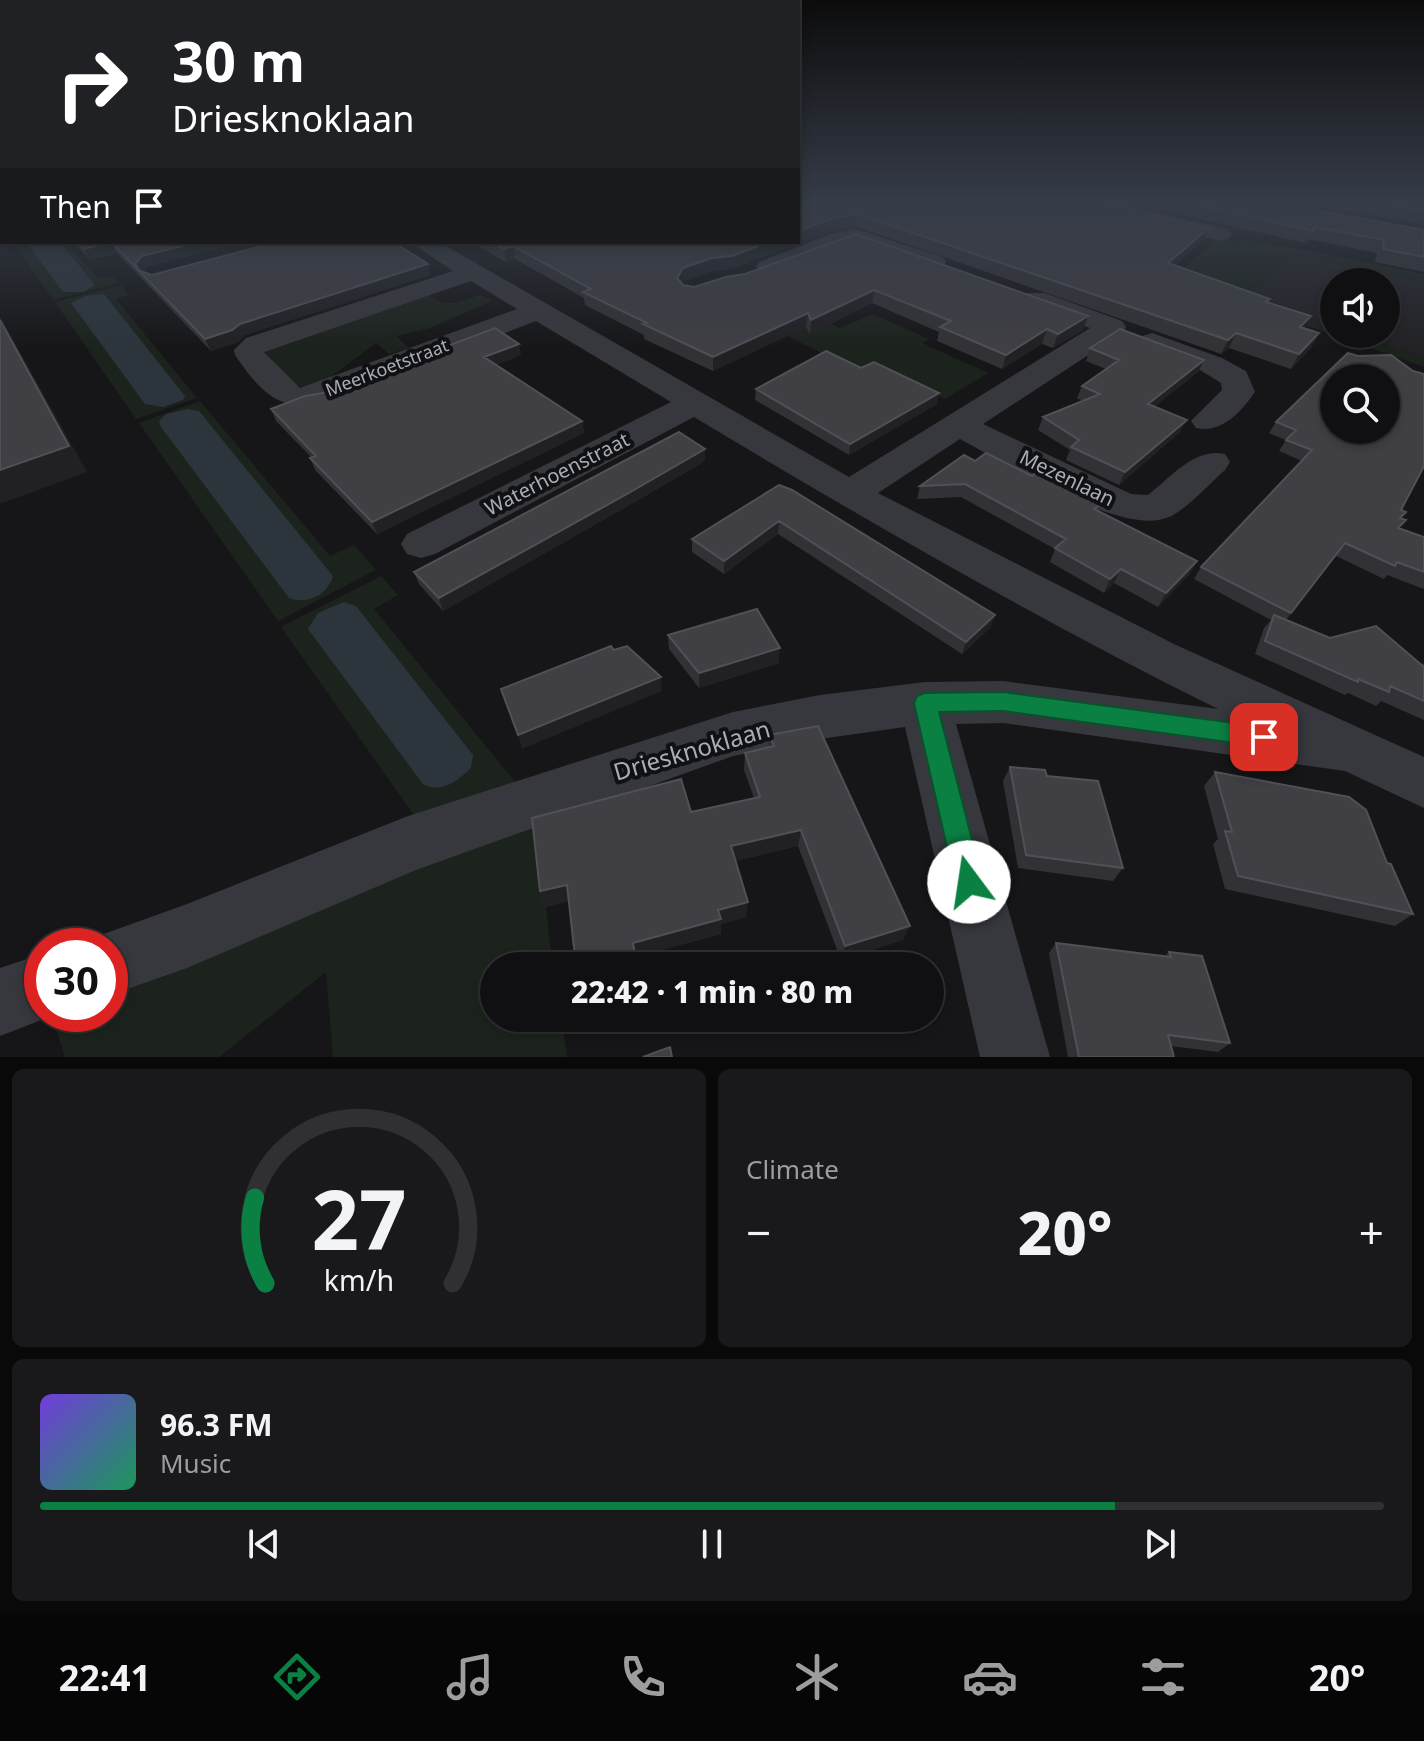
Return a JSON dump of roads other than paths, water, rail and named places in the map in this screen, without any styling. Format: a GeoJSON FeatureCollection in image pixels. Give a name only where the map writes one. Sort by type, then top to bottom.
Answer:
{"type":"FeatureCollection","features":[{"type":"Feature","properties":{"kind":"street","name":"Driesknoklaan"},"geometry":{"type":"LineString","coordinates":[[436,250],[850,494],[1159,658],[1424,783]]}},
{"type":"Feature","properties":{"kind":"street"},"geometry":{"type":"LineString","coordinates":[[740,278],[810,250]]}},
{"type":"Feature","properties":{"kind":"street"},"geometry":{"type":"LineString","coordinates":[[898,250],[964,273]]}},
{"type":"Feature","properties":{"kind":"street","name":"Meerkoetstraat"},"geometry":{"type":"LineString","coordinates":[[474,272],[256,344],[249,350],[250,355],[290,396],[299,398],[316,395],[540,310]]}},
{"type":"Feature","properties":{"kind":"street"},"geometry":{"type":"LineString","coordinates":[[1008,289],[1211,364],[1235,378],[1239,392],[1208,421]]}},
{"type":"Feature","properties":{"kind":"street"},"geometry":{"type":"LineString","coordinates":[[850,494],[1112,327]]}},
{"type":"Feature","properties":{"kind":"street","name":"Waterhoenstraat"},"geometry":{"type":"LineString","coordinates":[[421,544],[693,404]]}},
{"type":"Feature","properties":{"kind":"street","name":"Mezenlaan"},"geometry":{"type":"LineString","coordinates":[[959,425],[1109,501],[1131,507],[1157,508],[1212,462]]}},
{"type":"Feature","properties":{"kind":"street","name":"Driesknoklaan"},"geometry":{"type":"LineString","coordinates":[[128,957],[187,936],[408,844],[733,734],[820,717],[925,703],[1003,702],[1352,749]]}},
{"type":"Feature","properties":{"kind":"street"},"geometry":{"type":"LineString","coordinates":[[925,703],[1015,1057]]}},
{"type":"Feature","properties":{"kind":"street"},"geometry":{"type":"LineString","coordinates":[[0,1002],[24,993]]}}]}
